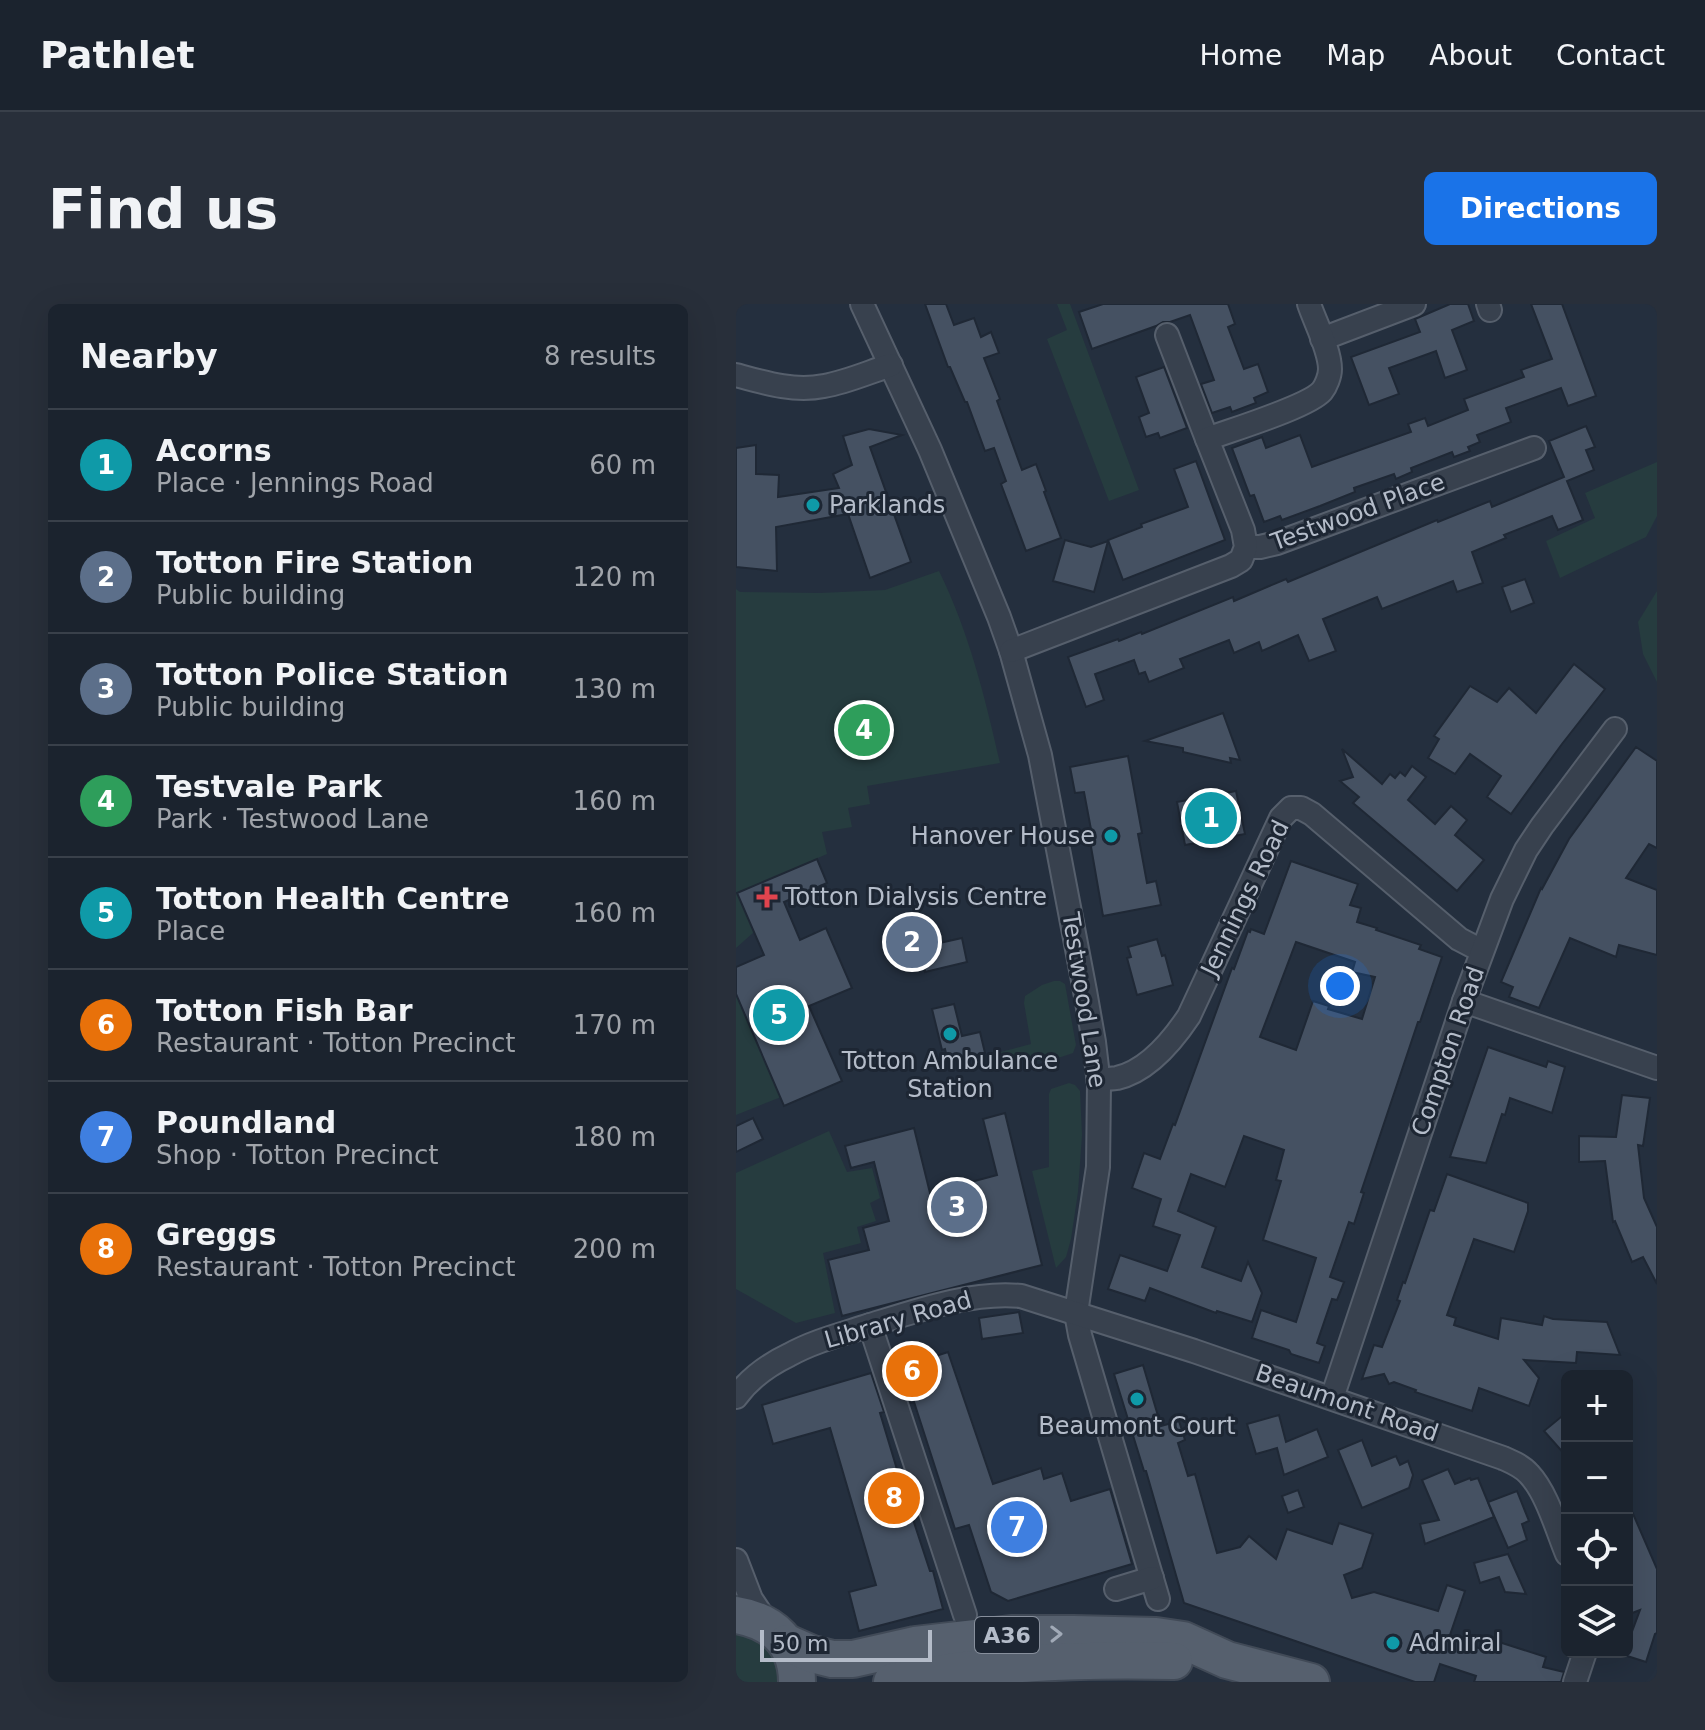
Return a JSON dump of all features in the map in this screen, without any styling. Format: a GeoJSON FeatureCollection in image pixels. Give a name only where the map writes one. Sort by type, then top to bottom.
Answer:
{"type":"FeatureCollection","features":[{"type":"Feature","properties":{"kind":"main road"},"geometry":{"type":"LineString","coordinates":[[736,1615],[749,1617],[780,1637],[794,1658],[797,1682]]}},
{"type":"Feature","properties":{"kind":"main road","name":"A36"},"geometry":{"type":"LineString","coordinates":[[780,1637],[812,1654],[832,1659],[853,1659],[915,1645],[1011,1634],[1156,1636],[1183,1640],[1227,1660],[1311,1682]]}},
{"type":"Feature","properties":{"kind":"main road","name":"A36"},"geometry":{"type":"LineString","coordinates":[[892,1682],[943,1672],[1055,1661],[1227,1660]]}},
{"type":"Feature","properties":{"kind":"street","name":"Testwood Lane"},"geometry":{"type":"LineString","coordinates":[[862,304],[961,523],[1011,651],[1046,787],[1087,1001],[1098,1079],[1098,1167],[1076,1313],[1155,1588],[1116,1589]]}},
{"type":"Feature","properties":{"kind":"street"},"geometry":{"type":"LineString","coordinates":[[1207,439],[1306,402],[1321,392],[1330,369],[1309,304]]}},
{"type":"Feature","properties":{"kind":"street"},"geometry":{"type":"LineString","coordinates":[[1322,339],[1414,304]]}},
{"type":"Feature","properties":{"kind":"street"},"geometry":{"type":"LineString","coordinates":[[1167,335],[1243,530],[1246,547]]}},
{"type":"Feature","properties":{"kind":"street"},"geometry":{"type":"LineString","coordinates":[[736,375],[779,386],[810,388],[891,365]]}},
{"type":"Feature","properties":{"kind":"street","name":"Testwood Place"},"geometry":{"type":"LineString","coordinates":[[1011,651],[1231,566],[1241,560],[1246,547],[1277,543],[1534,448]]}},
{"type":"Feature","properties":{"kind":"street","name":"Compton Road"},"geometry":{"type":"LineString","coordinates":[[1332,1398],[1464,1001],[1502,899],[1526,850],[1615,729]]}},
{"type":"Feature","properties":{"kind":"street","name":"Jennings Road"},"geometry":{"type":"LineString","coordinates":[[1098,1079],[1119,1077],[1137,1069],[1178,1032],[1189,1016],[1281,818],[1291,808],[1301,808],[1312,814],[1459,939],[1482,951]]}},
{"type":"Feature","properties":{"kind":"street"},"geometry":{"type":"LineString","coordinates":[[1464,1001],[1657,1068]]}},
{"type":"Feature","properties":{"kind":"street","name":"Library Road"},"geometry":{"type":"LineString","coordinates":[[736,1397],[760,1371],[785,1356],[870,1325],[958,1301],[991,1295],[1021,1296],[1076,1313]]}},
{"type":"Feature","properties":{"kind":"street","name":"Beaumont Road"},"geometry":{"type":"LineString","coordinates":[[1076,1313],[1332,1398],[1519,1465],[1540,1490],[1561,1540]]}},
{"type":"Feature","properties":{"kind":"street"},"geometry":{"type":"LineString","coordinates":[[870,1325],[965,1615]]}},
{"type":"Feature","properties":{"kind":"street"},"geometry":{"type":"LineString","coordinates":[[736,1560],[751,1599],[780,1637]]}},
{"type":"Feature","properties":{"kind":"street"},"geometry":{"type":"LineString","coordinates":[[1575,1682],[1583,1658]]}},
{"type":"Feature","properties":{"kind":"green space"},"geometry":{"type":"Polygon","coordinates":[[[1057,304],[1070,304],[1139,490],[1109,501],[1047,339],[1067,330],[1057,304]]]}},
{"type":"Feature","properties":{"kind":"green space"},"geometry":{"type":"Polygon","coordinates":[[[1657,462],[1657,516],[1646,537],[1560,578],[1546,541],[1595,518],[1585,493],[1657,462]]]}},
{"type":"Feature","properties":{"kind":"green space"},"geometry":{"type":"Polygon","coordinates":[[[939,571],[968,641],[1000,763],[867,786],[870,804],[848,808],[852,827],[822,832],[827,854],[737,893],[754,932],[736,948],[736,589],[740,592],[820,593],[885,590],[939,571]]]}},
{"type":"Feature","properties":{"kind":"green space"},"geometry":{"type":"Polygon","coordinates":[[[1657,591],[1657,682],[1643,654],[1638,622],[1657,591]]]}},
{"type":"Feature","properties":{"kind":"green space"},"geometry":{"type":"Polygon","coordinates":[[[1054,981],[1065,984],[1076,1045],[1073,1053],[1042,1061],[993,1054],[1031,1044],[1025,996],[1054,981]]]}},
{"type":"Feature","properties":{"kind":"green space"},"geometry":{"type":"Polygon","coordinates":[[[736,994],[781,1097],[736,1115],[736,994]]]}},
{"type":"Feature","properties":{"kind":"green space"},"geometry":{"type":"Polygon","coordinates":[[[1069,1083],[1080,1091],[1082,1135],[1078,1192],[1066,1257],[1056,1268],[1032,1171],[1049,1167],[1051,1089],[1069,1083]]]}},
{"type":"Feature","properties":{"kind":"green space"},"geometry":{"type":"Polygon","coordinates":[[[829,1131],[847,1172],[872,1168],[880,1198],[870,1203],[876,1221],[857,1227],[861,1243],[823,1253],[835,1313],[796,1323],[736,1289],[736,1173],[829,1131]]]}},
{"type":"Feature","properties":{"kind":"green space"},"geometry":{"type":"Polygon","coordinates":[[[736,1629],[771,1648],[783,1682],[736,1682],[736,1629]]]}},
{"type":"Feature","properties":{"kind":"building"},"geometry":{"type":"Polygon","coordinates":[[[925,304],[946,304],[954,325],[974,318],[981,337],[991,332],[999,353],[984,358],[1000,399],[997,401],[1022,470],[1036,464],[1061,538],[1026,551],[1001,484],[1006,481],[994,448],[985,451],[967,402],[948,367],[925,304]]]}},
{"type":"Feature","properties":{"kind":"building"},"geometry":{"type":"Polygon","coordinates":[[[1103,304],[1228,304],[1235,324],[1228,327],[1244,369],[1258,364],[1268,392],[1254,398],[1256,403],[1232,412],[1230,407],[1212,413],[1201,384],[1214,380],[1190,315],[1092,349],[1079,312],[1103,304]]]}},
{"type":"Feature","properties":{"kind":"building"},"geometry":{"type":"Polygon","coordinates":[[[1450,304],[1468,304],[1474,321],[1452,330],[1467,370],[1445,378],[1436,351],[1389,368],[1399,394],[1369,405],[1351,357],[1420,332],[1415,319],[1450,304]]]}},
{"type":"Feature","properties":{"kind":"building"},"geometry":{"type":"Polygon","coordinates":[[[1531,304],[1562,304],[1596,396],[1568,406],[1561,388],[1506,408],[1511,422],[1477,435],[1480,442],[1468,447],[1470,451],[1454,457],[1452,452],[1411,468],[1412,472],[1396,479],[1394,474],[1354,488],[1355,492],[1320,506],[1282,520],[1280,516],[1264,522],[1254,495],[1250,496],[1232,448],[1262,437],[1266,448],[1300,435],[1312,467],[1411,432],[1408,424],[1425,418],[1428,426],[1468,410],[1464,399],[1524,377],[1521,370],[1552,359],[1531,304]]]}},
{"type":"Feature","properties":{"kind":"building"},"geometry":{"type":"Polygon","coordinates":[[[1164,367],[1187,428],[1160,438],[1158,433],[1146,437],[1139,417],[1149,413],[1136,377],[1164,367]]]}},
{"type":"Feature","properties":{"kind":"building"},"geometry":{"type":"Polygon","coordinates":[[[1586,426],[1595,447],[1586,450],[1594,470],[1567,481],[1583,520],[1558,530],[1552,516],[1472,552],[1483,583],[1457,592],[1453,581],[1382,609],[1377,597],[1323,619],[1336,651],[1309,661],[1298,635],[1262,651],[1259,642],[1234,653],[1229,640],[1180,659],[1184,668],[1149,682],[1145,672],[1139,674],[1134,660],[1095,674],[1104,700],[1086,707],[1068,657],[1142,634],[1233,597],[1234,601],[1286,579],[1288,582],[1437,520],[1490,501],[1492,507],[1564,477],[1549,441],[1586,426]]]}},
{"type":"Feature","properties":{"kind":"building","name":"Parklands"},"geometry":{"type":"Polygon","coordinates":[[[869,429],[902,435],[870,447],[911,562],[870,578],[848,514],[776,527],[777,571],[736,567],[736,448],[756,445],[756,474],[779,475],[778,497],[839,488],[833,474],[852,465],[843,436],[869,429]]]}},
{"type":"Feature","properties":{"kind":"building"},"geometry":{"type":"Polygon","coordinates":[[[1196,461],[1225,540],[1123,580],[1108,540],[1188,507],[1174,469],[1196,461]]]}},
{"type":"Feature","properties":{"kind":"building"},"geometry":{"type":"Polygon","coordinates":[[[1065,540],[1091,547],[1108,541],[1094,592],[1053,581],[1065,540]]]}},
{"type":"Feature","properties":{"kind":"building"},"geometry":{"type":"Polygon","coordinates":[[[1525,579],[1534,603],[1511,612],[1502,587],[1525,579]]]}},
{"type":"Feature","properties":{"kind":"building"},"geometry":{"type":"Polygon","coordinates":[[[1574,664],[1605,689],[1511,814],[1487,797],[1501,776],[1470,754],[1455,774],[1428,758],[1439,739],[1434,736],[1470,686],[1497,702],[1509,688],[1536,713],[1574,664]]]}},
{"type":"Feature","properties":{"kind":"building"},"geometry":{"type":"Polygon","coordinates":[[[1223,713],[1240,760],[1230,758],[1231,763],[1183,752],[1183,748],[1145,741],[1223,713]]]}},
{"type":"Feature","properties":{"kind":"building"},"geometry":{"type":"Polygon","coordinates":[[[1636,747],[1657,761],[1657,848],[1649,844],[1626,878],[1657,890],[1657,955],[1619,945],[1616,957],[1570,938],[1539,1008],[1509,997],[1513,987],[1501,982],[1541,888],[1569,839],[1636,747]]]}},
{"type":"Feature","properties":{"kind":"building"},"geometry":{"type":"Polygon","coordinates":[[[1342,749],[1382,784],[1390,774],[1395,778],[1400,772],[1405,776],[1412,766],[1426,777],[1408,800],[1435,824],[1451,806],[1467,820],[1455,835],[1484,860],[1457,891],[1353,803],[1359,797],[1340,781],[1353,777],[1342,749]]]}},
{"type":"Feature","properties":{"kind":"building","name":"Hanover House"},"geometry":{"type":"Polygon","coordinates":[[[1128,756],[1142,833],[1138,834],[1147,883],[1156,881],[1161,905],[1103,916],[1084,792],[1075,793],[1070,767],[1128,756]]]}},
{"type":"Feature","properties":{"kind":"building"},"geometry":{"type":"Polygon","coordinates":[[[1236,791],[1245,834],[1185,845],[1177,802],[1236,791]]]}},
{"type":"Feature","properties":{"kind":"building"},"geometry":{"type":"Polygon","coordinates":[[[817,859],[827,883],[784,902],[800,940],[826,928],[852,988],[809,1006],[842,1081],[784,1106],[736,994],[736,967],[764,955],[737,893],[817,859]]]}},
{"type":"Feature","properties":{"kind":"building"},"geometry":{"type":"Polygon","coordinates":[[[1291,861],[1358,884],[1350,905],[1361,908],[1357,922],[1421,945],[1419,949],[1442,957],[1361,1192],[1364,1193],[1354,1224],[1349,1222],[1330,1277],[1344,1282],[1337,1300],[1332,1299],[1317,1343],[1325,1346],[1319,1363],[1252,1338],[1261,1310],[1296,1322],[1316,1258],[1263,1240],[1281,1181],[1276,1180],[1284,1150],[1244,1136],[1225,1187],[1191,1174],[1178,1211],[1216,1227],[1202,1267],[1241,1281],[1248,1262],[1262,1293],[1252,1322],[1216,1313],[1150,1288],[1145,1301],[1108,1289],[1120,1255],[1167,1271],[1180,1235],[1153,1226],[1161,1199],[1132,1188],[1144,1153],[1160,1159],[1248,931],[1251,929],[1264,934],[1291,861]],[[1296,942],[1260,1037],[1296,1050],[1313,1001],[1362,1019],[1375,977],[1352,972],[1355,962],[1296,942]]]}},
{"type":"Feature","properties":{"kind":"building"},"geometry":{"type":"Polygon","coordinates":[[[920,917],[926,946],[962,938],[967,962],[925,972],[921,953],[903,957],[896,922],[920,917]]]}},
{"type":"Feature","properties":{"kind":"building"},"geometry":{"type":"Polygon","coordinates":[[[1157,939],[1173,985],[1137,995],[1127,958],[1131,957],[1128,947],[1157,939]]]}},
{"type":"Feature","properties":{"kind":"building","name":"Totton Ambulance Station"},"geometry":{"type":"Polygon","coordinates":[[[954,1004],[962,1036],[980,1032],[985,1053],[948,1062],[932,1009],[954,1004]]]}},
{"type":"Feature","properties":{"kind":"building"},"geometry":{"type":"Polygon","coordinates":[[[1488,1047],[1546,1067],[1548,1061],[1565,1067],[1552,1113],[1510,1098],[1486,1163],[1450,1157],[1488,1047]]]}},
{"type":"Feature","properties":{"kind":"building"},"geometry":{"type":"Polygon","coordinates":[[[1622,1095],[1650,1098],[1643,1146],[1638,1145],[1644,1198],[1657,1227],[1657,1284],[1643,1257],[1632,1262],[1613,1222],[1605,1161],[1579,1162],[1579,1136],[1616,1137],[1622,1095]]]}},
{"type":"Feature","properties":{"kind":"building"},"geometry":{"type":"Polygon","coordinates":[[[1005,1113],[1042,1265],[842,1316],[828,1260],[869,1250],[863,1228],[889,1221],[874,1162],[851,1168],[845,1146],[914,1128],[930,1193],[997,1175],[983,1119],[1005,1113]]]}},
{"type":"Feature","properties":{"kind":"building"},"geometry":{"type":"Polygon","coordinates":[[[753,1118],[763,1139],[736,1152],[736,1126],[753,1118]]]}},
{"type":"Feature","properties":{"kind":"building"},"geometry":{"type":"Polygon","coordinates":[[[1447,1174],[1528,1203],[1514,1252],[1474,1239],[1447,1315],[1456,1318],[1454,1325],[1498,1339],[1501,1318],[1542,1325],[1544,1316],[1607,1322],[1620,1355],[1577,1352],[1576,1363],[1524,1360],[1539,1378],[1529,1406],[1479,1388],[1472,1411],[1394,1382],[1389,1384],[1384,1374],[1362,1379],[1374,1345],[1382,1347],[1430,1210],[1434,1211],[1447,1174]]]}},
{"type":"Feature","properties":{"kind":"building"},"geometry":{"type":"Polygon","coordinates":[[[1019,1312],[1023,1333],[982,1339],[979,1318],[1019,1312]]]}},
{"type":"Feature","properties":{"kind":"building"},"geometry":{"type":"Polygon","coordinates":[[[948,1352],[993,1484],[1041,1468],[1044,1479],[1062,1473],[1071,1501],[1110,1489],[1132,1564],[1008,1601],[991,1592],[969,1525],[955,1529],[914,1402],[910,1403],[899,1368],[948,1352]]]}},
{"type":"Feature","properties":{"kind":"building"},"geometry":{"type":"Polygon","coordinates":[[[1143,1365],[1161,1426],[1179,1421],[1185,1440],[1178,1443],[1188,1476],[1195,1474],[1217,1553],[1240,1547],[1249,1536],[1276,1559],[1287,1529],[1332,1544],[1339,1523],[1373,1534],[1362,1568],[1344,1575],[1352,1598],[1374,1592],[1438,1611],[1447,1585],[1465,1591],[1449,1638],[1487,1651],[1488,1647],[1497,1649],[1499,1642],[1546,1657],[1543,1667],[1564,1672],[1561,1682],[1474,1682],[1476,1676],[1440,1664],[1434,1682],[1415,1682],[1184,1603],[1114,1374],[1143,1365]]]}},
{"type":"Feature","properties":{"kind":"building"},"geometry":{"type":"Polygon","coordinates":[[[871,1373],[902,1486],[930,1571],[933,1571],[943,1609],[859,1631],[849,1592],[876,1585],[830,1428],[773,1444],[762,1405],[871,1373]]]}},
{"type":"Feature","properties":{"kind":"building"},"geometry":{"type":"Polygon","coordinates":[[[1279,1415],[1286,1442],[1317,1429],[1328,1457],[1284,1475],[1277,1448],[1256,1454],[1247,1424],[1279,1415]]]}},
{"type":"Feature","properties":{"kind":"building"},"geometry":{"type":"Polygon","coordinates":[[[1561,1417],[1561,1450],[1544,1431],[1561,1417]]]}},
{"type":"Feature","properties":{"kind":"building"},"geometry":{"type":"Polygon","coordinates":[[[1362,1440],[1372,1466],[1396,1456],[1400,1465],[1408,1461],[1413,1475],[1409,1488],[1362,1508],[1338,1450],[1362,1440]]]}},
{"type":"Feature","properties":{"kind":"building"},"geometry":{"type":"Polygon","coordinates":[[[1448,1469],[1455,1484],[1478,1478],[1494,1517],[1425,1544],[1420,1524],[1439,1520],[1422,1480],[1448,1469]]]}},
{"type":"Feature","properties":{"kind":"building"},"geometry":{"type":"Polygon","coordinates":[[[1298,1490],[1304,1507],[1288,1513],[1282,1496],[1298,1490]]]}},
{"type":"Feature","properties":{"kind":"building"},"geometry":{"type":"Polygon","coordinates":[[[1517,1491],[1529,1521],[1522,1524],[1527,1540],[1508,1548],[1488,1502],[1517,1491]]]}},
{"type":"Feature","properties":{"kind":"building"},"geometry":{"type":"Polygon","coordinates":[[[1633,1514],[1657,1569],[1657,1633],[1646,1662],[1633,1658],[1633,1629],[1640,1610],[1633,1613],[1633,1514]]]}},
{"type":"Feature","properties":{"kind":"building"},"geometry":{"type":"Polygon","coordinates":[[[1508,1554],[1526,1594],[1505,1592],[1499,1577],[1480,1583],[1474,1563],[1508,1554]]]}},
{"type":"Feature","properties":{"kind":"place","name":"Parklands"},"geometry":{"type":"Point","coordinates":[813,505]}},
{"type":"Feature","properties":{"kind":"place","name":"Testvale Park"},"geometry":{"type":"Point","coordinates":[864,730]}},
{"type":"Feature","properties":{"kind":"place","name":"Acorns"},"geometry":{"type":"Point","coordinates":[1211,818]}},
{"type":"Feature","properties":{"kind":"place","name":"Hanover House"},"geometry":{"type":"Point","coordinates":[1111,836]}},
{"type":"Feature","properties":{"kind":"place","name":"Totton Dialysis Centre"},"geometry":{"type":"Point","coordinates":[767,897]}},
{"type":"Feature","properties":{"kind":"place","name":"Totton Fire Station"},"geometry":{"type":"Point","coordinates":[912,942]}},
{"type":"Feature","properties":{"kind":"place","name":"Totton Health Centre"},"geometry":{"type":"Point","coordinates":[779,1015]}},
{"type":"Feature","properties":{"kind":"place","name":"Totton Ambulance Station"},"geometry":{"type":"Point","coordinates":[950,1034]}},
{"type":"Feature","properties":{"kind":"place","name":"Totton Police Station"},"geometry":{"type":"Point","coordinates":[957,1207]}},
{"type":"Feature","properties":{"kind":"place","name":"Totton Fish Bar"},"geometry":{"type":"Point","coordinates":[912,1371]}},
{"type":"Feature","properties":{"kind":"place","name":"Beaumont Court"},"geometry":{"type":"Point","coordinates":[1137,1399]}},
{"type":"Feature","properties":{"kind":"place","name":"Greggs"},"geometry":{"type":"Point","coordinates":[894,1498]}},
{"type":"Feature","properties":{"kind":"place","name":"Poundland"},"geometry":{"type":"Point","coordinates":[1017,1527]}},
{"type":"Feature","properties":{"kind":"place","name":"Admiral"},"geometry":{"type":"Point","coordinates":[1393,1643]}}]}
